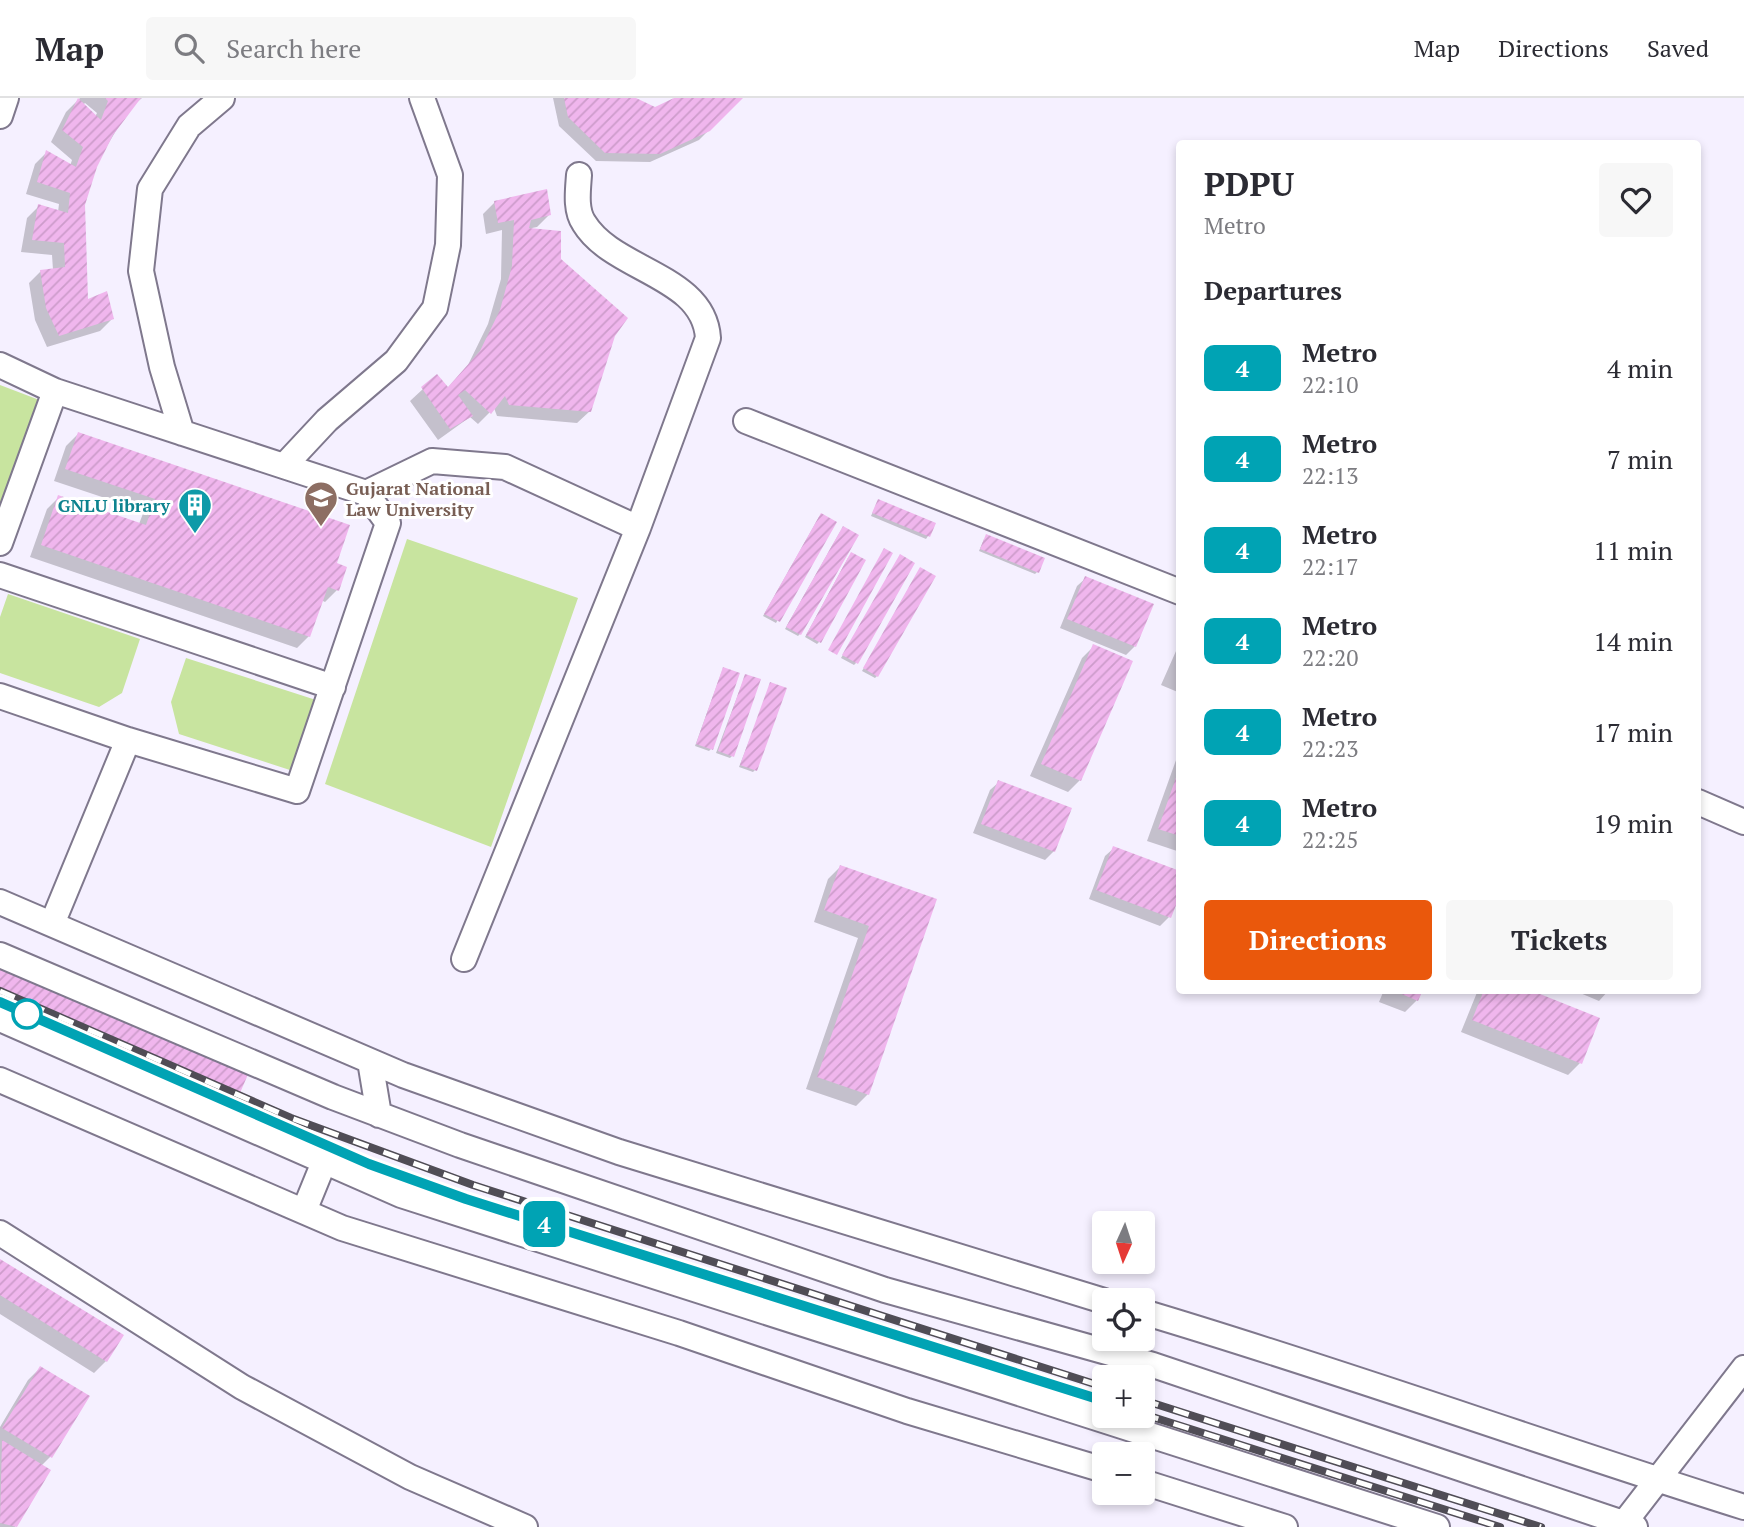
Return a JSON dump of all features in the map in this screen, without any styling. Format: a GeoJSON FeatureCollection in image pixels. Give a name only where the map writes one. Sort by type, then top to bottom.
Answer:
{"type":"FeatureCollection","features":[{"type":"Feature","properties":{"kind":"street"},"geometry":{"type":"LineString","coordinates":[[0,116],[6,98]]}},
{"type":"Feature","properties":{"kind":"street"},"geometry":{"type":"LineString","coordinates":[[182,433],[162,368],[141,271],[150,189],[189,126],[222,98]]}},
{"type":"Feature","properties":{"kind":"street"},"geometry":{"type":"LineString","coordinates":[[284,466],[327,420],[396,361],[435,308],[448,245],[450,175],[422,98]]}},
{"type":"Feature","properties":{"kind":"street"},"geometry":{"type":"LineString","coordinates":[[464,959],[638,528],[708,338],[707,322],[683,293],[600,242],[583,222],[578,206],[579,175]]}},
{"type":"Feature","properties":{"kind":"street"},"geometry":{"type":"LineString","coordinates":[[0,365],[55,391],[366,493],[388,523],[297,791],[128,740],[0,695]]}},
{"type":"Feature","properties":{"kind":"street"},"geometry":{"type":"LineString","coordinates":[[0,543],[55,391]]}},
{"type":"Feature","properties":{"kind":"street"},"geometry":{"type":"LineString","coordinates":[[746,421],[1176,590]]}},
{"type":"Feature","properties":{"kind":"street"},"geometry":{"type":"LineString","coordinates":[[366,493],[432,461],[505,467],[638,528]]}},
{"type":"Feature","properties":{"kind":"street"},"geometry":{"type":"LineString","coordinates":[[0,575],[333,687]]}},
{"type":"Feature","properties":{"kind":"street"},"geometry":{"type":"LineString","coordinates":[[52,924],[128,740]]}},
{"type":"Feature","properties":{"kind":"street"},"geometry":{"type":"LineString","coordinates":[[1701,803],[1744,822]]}},
{"type":"Feature","properties":{"kind":"street"},"geometry":{"type":"LineString","coordinates":[[0,902],[369,1061],[619,1152],[1092,1297]]}},
{"type":"Feature","properties":{"kind":"street"},"geometry":{"type":"LineString","coordinates":[[0,955],[379,1115],[885,1290],[1153,1365],[1626,1526],[1657,1478],[1744,1368]]}},
{"type":"Feature","properties":{"kind":"street"},"geometry":{"type":"LineString","coordinates":[[0,1019],[241,1122],[401,1195],[1437,1527]]}},
{"type":"Feature","properties":{"kind":"street"},"geometry":{"type":"LineString","coordinates":[[369,1061],[379,1115]]}},
{"type":"Feature","properties":{"kind":"street"},"geometry":{"type":"LineString","coordinates":[[0,1080],[342,1228],[679,1333],[906,1411],[1092,1466]]}},
{"type":"Feature","properties":{"kind":"street"},"geometry":{"type":"LineString","coordinates":[[304,1211],[324,1162]]}},
{"type":"Feature","properties":{"kind":"street"},"geometry":{"type":"LineString","coordinates":[[0,1233],[254,1394],[410,1477],[525,1527]]}},
{"type":"Feature","properties":{"kind":"street"},"geometry":{"type":"LineString","coordinates":[[1155,1316],[1304,1361],[1496,1429],[1744,1507]]}},
{"type":"Feature","properties":{"kind":"street"},"geometry":{"type":"LineString","coordinates":[[1155,1486],[1285,1527]]}},
{"type":"Feature","properties":{"kind":"green space"},"geometry":{"type":"Polygon","coordinates":[[[0,385],[42,401],[0,511],[0,385]]]}},
{"type":"Feature","properties":{"kind":"green space"},"geometry":{"type":"Polygon","coordinates":[[[407,539],[578,598],[491,847],[325,784],[407,539]]]}},
{"type":"Feature","properties":{"kind":"green space"},"geometry":{"type":"Polygon","coordinates":[[[8,594],[140,639],[122,693],[99,707],[0,673],[0,617],[8,594]]]}},
{"type":"Feature","properties":{"kind":"green space"},"geometry":{"type":"Polygon","coordinates":[[[186,658],[316,700],[293,771],[179,734],[171,702],[186,658]]]}},
{"type":"Feature","properties":{"kind":"building"},"geometry":{"type":"Polygon","coordinates":[[[78,98],[101,120],[108,101],[105,98],[141,98],[113,135],[97,167],[85,205],[88,299],[107,291],[114,319],[59,336],[46,308],[40,270],[65,267],[64,243],[32,240],[38,204],[68,213],[70,193],[37,182],[46,150],[76,167],[83,147],[62,130],[78,98]]]}},
{"type":"Feature","properties":{"kind":"building"},"geometry":{"type":"Polygon","coordinates":[[[564,98],[636,98],[655,107],[674,98],[743,98],[710,131],[660,154],[605,153],[568,117],[564,98]]]}},
{"type":"Feature","properties":{"kind":"building"},"geometry":{"type":"Polygon","coordinates":[[[547,189],[551,215],[531,220],[529,228],[561,231],[561,259],[628,318],[615,336],[591,412],[509,405],[505,396],[491,414],[465,390],[458,395],[473,416],[450,429],[421,387],[437,374],[448,387],[480,351],[500,310],[512,266],[514,220],[498,223],[494,201],[547,189]]]}},
{"type":"Feature","properties":{"kind":"building","name":"GNLU library"},"geometry":{"type":"Polygon","coordinates":[[[78,432],[350,525],[337,563],[347,567],[339,591],[328,587],[310,637],[41,545],[58,495],[146,525],[155,499],[65,469],[78,432]]]}},
{"type":"Feature","properties":{"kind":"building"},"geometry":{"type":"Polygon","coordinates":[[[878,499],[936,523],[930,537],[872,513],[878,499]]]}},
{"type":"Feature","properties":{"kind":"building"},"geometry":{"type":"Polygon","coordinates":[[[821,513],[837,522],[780,622],[764,614],[821,513]]]}},
{"type":"Feature","properties":{"kind":"building"},"geometry":{"type":"Polygon","coordinates":[[[843,526],[859,535],[801,635],[786,627],[843,526]]]}},
{"type":"Feature","properties":{"kind":"building"},"geometry":{"type":"Polygon","coordinates":[[[986,534],[1045,558],[1039,573],[980,549],[986,534]]]}},
{"type":"Feature","properties":{"kind":"building"},"geometry":{"type":"Polygon","coordinates":[[[884,548],[893,553],[837,655],[828,650],[884,548]]]}},
{"type":"Feature","properties":{"kind":"building"},"geometry":{"type":"Polygon","coordinates":[[[851,552],[866,560],[821,643],[806,635],[851,552]]]}},
{"type":"Feature","properties":{"kind":"building"},"geometry":{"type":"Polygon","coordinates":[[[900,554],[915,563],[858,664],[842,655],[900,554]]]}},
{"type":"Feature","properties":{"kind":"building"},"geometry":{"type":"Polygon","coordinates":[[[920,567],[936,576],[878,677],[863,668],[920,567]]]}},
{"type":"Feature","properties":{"kind":"building"},"geometry":{"type":"Polygon","coordinates":[[[1085,576],[1154,604],[1136,647],[1067,619],[1085,576]]]}},
{"type":"Feature","properties":{"kind":"building"},"geometry":{"type":"Polygon","coordinates":[[[1093,644],[1133,661],[1081,781],[1041,764],[1093,644]]]}},
{"type":"Feature","properties":{"kind":"building"},"geometry":{"type":"Polygon","coordinates":[[[723,667],[740,673],[713,750],[696,744],[723,667]]]}},
{"type":"Feature","properties":{"kind":"building"},"geometry":{"type":"Polygon","coordinates":[[[745,674],[761,679],[734,757],[718,751],[745,674]]]}},
{"type":"Feature","properties":{"kind":"building"},"geometry":{"type":"Polygon","coordinates":[[[770,682],[787,688],[757,771],[740,765],[770,682]]]}},
{"type":"Feature","properties":{"kind":"building"},"geometry":{"type":"Polygon","coordinates":[[[1176,778],[1176,835],[1158,829],[1176,778]]]}},
{"type":"Feature","properties":{"kind":"building"},"geometry":{"type":"Polygon","coordinates":[[[998,780],[1072,808],[1055,852],[981,824],[998,780]]]}},
{"type":"Feature","properties":{"kind":"building"},"geometry":{"type":"Polygon","coordinates":[[[1113,846],[1176,870],[1176,905],[1171,918],[1096,890],[1113,846]]]}},
{"type":"Feature","properties":{"kind":"building"},"geometry":{"type":"Polygon","coordinates":[[[840,865],[937,899],[869,1095],[817,1077],[869,926],[824,910],[840,865]]]}},
{"type":"Feature","properties":{"kind":"building"},"geometry":{"type":"Polygon","coordinates":[[[0,946],[256,1056],[233,1109],[0,1009],[0,946]]]}},
{"type":"Feature","properties":{"kind":"building"},"geometry":{"type":"Polygon","coordinates":[[[1401,994],[1421,994],[1418,1001],[1401,994]]]}},
{"type":"Feature","properties":{"kind":"building"},"geometry":{"type":"Polygon","coordinates":[[[1482,994],[1540,994],[1600,1018],[1582,1064],[1472,1020],[1482,994]]]}},
{"type":"Feature","properties":{"kind":"building"},"geometry":{"type":"Polygon","coordinates":[[[0,1259],[124,1335],[107,1362],[0,1295],[0,1259]]]}},
{"type":"Feature","properties":{"kind":"building"},"geometry":{"type":"Polygon","coordinates":[[[40,1366],[90,1396],[52,1458],[2,1428],[40,1366]]]}},
{"type":"Feature","properties":{"kind":"building"},"geometry":{"type":"Polygon","coordinates":[[[2,1440],[51,1470],[17,1527],[0,1523],[2,1440]]]}},
{"type":"Feature","properties":{"kind":"railway"},"geometry":{"type":"LineString","coordinates":[[0,991],[291,1118],[473,1185],[1092,1383]]}},
{"type":"Feature","properties":{"kind":"railway"},"geometry":{"type":"LineString","coordinates":[[0,1002],[369,1165],[466,1199],[1092,1397]]}},
{"type":"Feature","properties":{"kind":"railway"},"geometry":{"type":"LineString","coordinates":[[1155,1404],[1541,1527]]}},
{"type":"Feature","properties":{"kind":"railway"},"geometry":{"type":"LineString","coordinates":[[1155,1418],[1500,1527]]}},
{"type":"Feature","properties":{"kind":"metro line","name":"4"},"geometry":{"type":"LineString","coordinates":[[0,1002],[369,1164],[466,1199],[1092,1397]]}},
{"type":"Feature","properties":{"kind":"place","name":"Gujarat National Law University"},"geometry":{"type":"Point","coordinates":[321,528]}},
{"type":"Feature","properties":{"kind":"place","name":"GNLU library"},"geometry":{"type":"Point","coordinates":[195,535]}}]}
